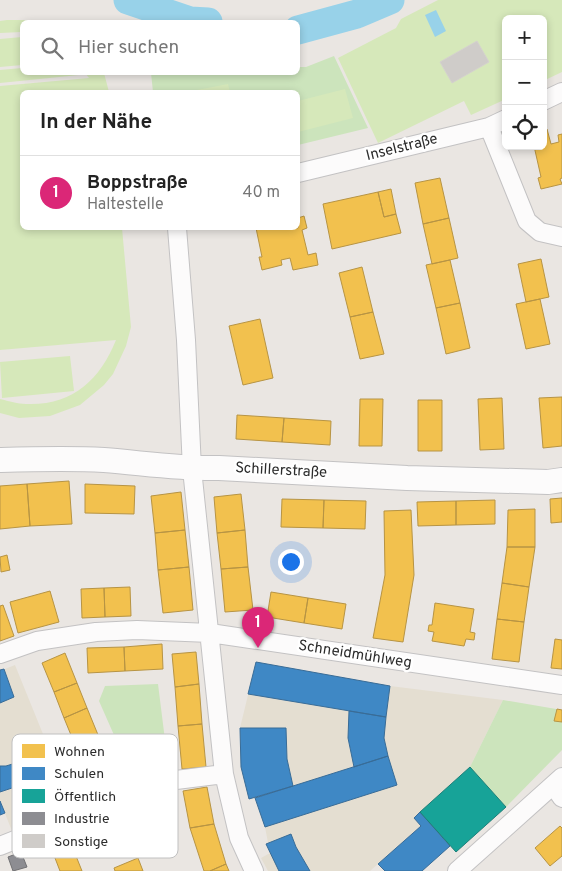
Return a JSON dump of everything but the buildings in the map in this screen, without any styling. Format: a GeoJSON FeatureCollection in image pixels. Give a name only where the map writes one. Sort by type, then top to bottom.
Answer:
{"type":"FeatureCollection","features":[{"type":"Feature","properties":{"kind":"main road","name":"Schillerstraße"},"geometry":{"type":"LineString","coordinates":[[0,460],[84,459],[192,469],[229,468],[407,478],[548,482],[562,480]]}},
{"type":"Feature","properties":{"kind":"street"},"geometry":{"type":"LineString","coordinates":[[547,99],[562,92]]}},
{"type":"Feature","properties":{"kind":"street","name":"Inselstraße"},"geometry":{"type":"LineString","coordinates":[[300,173],[489,127],[502,121]]}},
{"type":"Feature","properties":{"kind":"street"},"geometry":{"type":"LineString","coordinates":[[489,127],[527,221],[540,232],[562,237]]}},
{"type":"Feature","properties":{"kind":"street"},"geometry":{"type":"LineString","coordinates":[[177,230],[186,340],[192,469],[224,774],[239,838],[254,871]]}},
{"type":"Feature","properties":{"kind":"street","name":"Schneidmühlweg"},"geometry":{"type":"LineString","coordinates":[[0,654],[37,642],[96,632],[137,630],[210,633],[562,685]]}},
{"type":"Feature","properties":{"kind":"street"},"geometry":{"type":"LineString","coordinates":[[178,780],[224,774]]}},
{"type":"Feature","properties":{"kind":"street"},"geometry":{"type":"LineString","coordinates":[[457,871],[559,787]]}},
{"type":"Feature","properties":{"kind":"street"},"geometry":{"type":"LineString","coordinates":[[0,846],[12,841]]}},
{"type":"Feature","properties":{"kind":"shaded area"},"geometry":{"type":"Polygon","coordinates":[[[256,662],[390,686],[503,700],[470,767],[414,818],[421,826],[370,871],[268,871],[261,858],[270,853],[265,827],[255,798],[249,799],[241,767],[240,728],[256,662]]]}},
{"type":"Feature","properties":{"kind":"shaded area"},"geometry":{"type":"Polygon","coordinates":[[[15,665],[43,734],[12,734],[12,831],[0,801],[0,671],[15,665]]]}},
{"type":"Feature","properties":{"kind":"green space"},"geometry":{"type":"Polygon","coordinates":[[[438,0],[562,0],[562,72],[547,79],[547,15],[502,15],[502,101],[471,115],[464,101],[378,143],[338,58],[396,28],[401,19],[438,0]]]}},
{"type":"Feature","properties":{"kind":"green space"},"geometry":{"type":"Polygon","coordinates":[[[20,20],[20,32],[0,33],[0,21],[20,20]]]}},
{"type":"Feature","properties":{"kind":"green space"},"geometry":{"type":"Polygon","coordinates":[[[20,37],[20,65],[0,67],[0,39],[20,37]]]}},
{"type":"Feature","properties":{"kind":"green space"},"geometry":{"type":"Polygon","coordinates":[[[334,56],[368,128],[300,145],[300,90],[153,90],[151,75],[300,75],[300,67],[306,67],[334,56]]]}},
{"type":"Feature","properties":{"kind":"green space"},"geometry":{"type":"Polygon","coordinates":[[[20,68],[20,75],[79,75],[0,83],[0,70],[20,68]]]}},
{"type":"Feature","properties":{"kind":"green space"},"geometry":{"type":"Polygon","coordinates":[[[87,75],[105,75],[108,90],[20,90],[20,230],[122,230],[131,327],[126,346],[113,374],[104,385],[80,405],[50,416],[19,418],[0,413],[0,399],[23,404],[42,403],[70,395],[82,388],[93,378],[102,367],[116,340],[0,350],[0,86],[89,78],[87,75]]]}},
{"type":"Feature","properties":{"kind":"green space"},"geometry":{"type":"Polygon","coordinates":[[[228,84],[230,90],[196,90],[228,84]]]}},
{"type":"Feature","properties":{"kind":"green space"},"geometry":{"type":"Polygon","coordinates":[[[345,89],[353,118],[300,131],[300,100],[345,89]]]}},
{"type":"Feature","properties":{"kind":"green space"},"geometry":{"type":"Polygon","coordinates":[[[70,356],[74,391],[2,398],[0,362],[70,356]]]}},
{"type":"Feature","properties":{"kind":"green space"},"geometry":{"type":"Polygon","coordinates":[[[158,684],[164,734],[114,734],[99,701],[105,686],[158,684]]]}},
{"type":"Feature","properties":{"kind":"green space"},"geometry":{"type":"Polygon","coordinates":[[[503,700],[562,710],[562,750],[506,807],[470,767],[503,700]]]}},
{"type":"Feature","properties":{"kind":"water"},"geometry":{"type":"Polygon","coordinates":[[[436,10],[446,31],[435,37],[425,15],[436,10]]]}},
{"type":"Feature","properties":{"kind":"waterway"},"geometry":{"type":"LineString","coordinates":[[128,0],[187,20]]}},
{"type":"Feature","properties":{"kind":"waterway"},"geometry":{"type":"LineString","coordinates":[[300,29],[357,14],[390,0]]}},
{"type":"Feature","properties":{"kind":"place","name":"Boppstraße"},"geometry":{"type":"Point","coordinates":[258,648]}}]}
